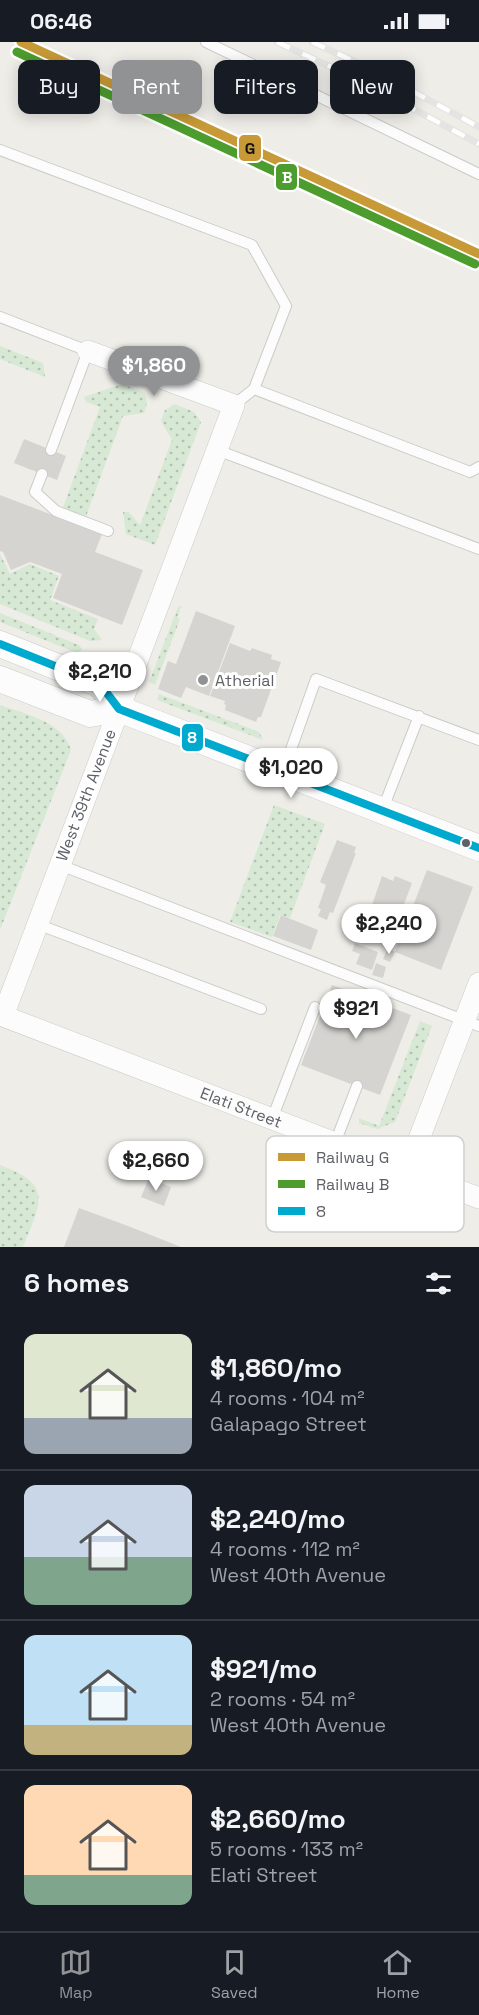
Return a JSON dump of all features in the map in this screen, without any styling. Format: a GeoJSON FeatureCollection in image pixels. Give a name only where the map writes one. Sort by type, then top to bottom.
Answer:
{"type":"FeatureCollection","features":[{"type":"Feature","properties":{"kind":"street"},"geometry":{"type":"LineString","coordinates":[[88,351],[234,405]]}},
{"type":"Feature","properties":{"kind":"street","name":"West 39th Avenue"},"geometry":{"type":"LineString","coordinates":[[1,1019],[234,405]]}},
{"type":"Feature","properties":{"kind":"street"},"geometry":{"type":"LineString","coordinates":[[0,644],[100,684],[119,709]]}},
{"type":"Feature","properties":{"kind":"street"},"geometry":{"type":"LineString","coordinates":[[0,679],[90,714],[119,709],[479,848]]}},
{"type":"Feature","properties":{"kind":"street"},"geometry":{"type":"LineString","coordinates":[[422,1136],[472,1023],[479,983]]}},
{"type":"Feature","properties":{"kind":"street","name":"Elati Street"},"geometry":{"type":"LineString","coordinates":[[1,1019],[317,1136]]}},
{"type":"Feature","properties":{"kind":"street","name":"Elati Street"},"geometry":{"type":"LineString","coordinates":[[464,1192],[479,1198]]}},
{"type":"Feature","properties":{"kind":"lane"},"geometry":{"type":"LineString","coordinates":[[206,42],[479,174]]}},
{"type":"Feature","properties":{"kind":"lane"},"geometry":{"type":"LineString","coordinates":[[0,150],[252,245],[286,306],[254,389],[234,405]]}},
{"type":"Feature","properties":{"kind":"lane"},"geometry":{"type":"LineString","coordinates":[[0,317],[88,351],[51,450]]}},
{"type":"Feature","properties":{"kind":"lane"},"geometry":{"type":"LineString","coordinates":[[254,389],[470,472],[479,467]]}},
{"type":"Feature","properties":{"kind":"lane"},"geometry":{"type":"LineString","coordinates":[[217,450],[479,549]]}},
{"type":"Feature","properties":{"kind":"lane"},"geometry":{"type":"LineString","coordinates":[[42,474],[35,492],[56,511],[108,531]]}},
{"type":"Feature","properties":{"kind":"lane"},"geometry":{"type":"LineString","coordinates":[[283,772],[316,679],[479,740]]}},
{"type":"Feature","properties":{"kind":"lane"},"geometry":{"type":"LineString","coordinates":[[382,811],[419,716]]}},
{"type":"Feature","properties":{"kind":"lane"},"geometry":{"type":"LineString","coordinates":[[60,866],[472,1023]]}},
{"type":"Feature","properties":{"kind":"lane"},"geometry":{"type":"LineString","coordinates":[[37,924],[261,1010]]}},
{"type":"Feature","properties":{"kind":"lane"},"geometry":{"type":"LineString","coordinates":[[272,1119],[315,1007]]}},
{"type":"Feature","properties":{"kind":"lane"},"geometry":{"type":"LineString","coordinates":[[338,1136],[357,1086]]}},
{"type":"Feature","properties":{"kind":"green space"},"geometry":{"type":"Polygon","coordinates":[[[0,346],[43,363],[45,377],[0,359],[0,346]]]}},
{"type":"Feature","properties":{"kind":"green space"},"geometry":{"type":"Polygon","coordinates":[[[122,384],[145,393],[147,403],[144,413],[123,416],[85,519],[62,510],[100,407],[86,402],[84,397],[122,384]]]}},
{"type":"Feature","properties":{"kind":"green space"},"geometry":{"type":"Polygon","coordinates":[[[175,404],[194,412],[201,422],[155,545],[126,534],[123,512],[129,512],[140,525],[172,440],[161,421],[165,410],[175,404]]]}},
{"type":"Feature","properties":{"kind":"green space"},"geometry":{"type":"Polygon","coordinates":[[[0,554],[10,574],[30,564],[59,576],[50,600],[98,619],[94,629],[102,640],[90,641],[0,604],[0,554]]]}},
{"type":"Feature","properties":{"kind":"green space"},"geometry":{"type":"Polygon","coordinates":[[[182,605],[177,617],[180,619],[155,685],[149,682],[178,607],[182,605]]]}},
{"type":"Feature","properties":{"kind":"green space"},"geometry":{"type":"Polygon","coordinates":[[[0,613],[79,645],[82,649],[77,653],[0,622],[0,613]]]}},
{"type":"Feature","properties":{"kind":"green space"},"geometry":{"type":"Polygon","coordinates":[[[159,694],[259,732],[263,740],[157,700],[159,694]]]}},
{"type":"Feature","properties":{"kind":"green space"},"geometry":{"type":"Polygon","coordinates":[[[0,705],[51,725],[67,740],[71,750],[0,930],[0,705]]]}},
{"type":"Feature","properties":{"kind":"green space"},"geometry":{"type":"Polygon","coordinates":[[[274,805],[325,824],[290,918],[280,915],[272,937],[230,922],[274,805]]]}},
{"type":"Feature","properties":{"kind":"green space"},"geometry":{"type":"Polygon","coordinates":[[[420,1021],[432,1026],[395,1122],[377,1129],[359,1123],[359,1118],[379,1126],[420,1021]]]}},
{"type":"Feature","properties":{"kind":"green space"},"geometry":{"type":"Polygon","coordinates":[[[0,1165],[17,1172],[36,1188],[38,1207],[23,1247],[0,1247],[0,1165]]]}},
{"type":"Feature","properties":{"kind":"building"},"geometry":{"type":"Polygon","coordinates":[[[24,439],[66,456],[57,480],[14,463],[24,439]]]}},
{"type":"Feature","properties":{"kind":"building"},"geometry":{"type":"Polygon","coordinates":[[[0,495],[102,534],[95,552],[143,570],[122,625],[53,598],[62,574],[30,562],[11,570],[3,552],[0,551],[0,495]]]}},
{"type":"Feature","properties":{"kind":"building"},"geometry":{"type":"Polygon","coordinates":[[[196,611],[235,626],[209,696],[186,687],[181,698],[158,689],[168,661],[176,664],[196,611]]]}},
{"type":"Feature","properties":{"kind":"building"},"geometry":{"type":"Polygon","coordinates":[[[230,643],[250,651],[252,648],[272,655],[271,659],[281,662],[261,717],[258,717],[256,722],[225,710],[225,701],[210,696],[230,643]]]}},
{"type":"Feature","properties":{"kind":"building"},"geometry":{"type":"Polygon","coordinates":[[[337,840],[356,847],[354,853],[356,853],[333,913],[330,912],[327,920],[318,916],[321,909],[318,908],[326,885],[320,882],[337,840]]]}},
{"type":"Feature","properties":{"kind":"building"},"geometry":{"type":"Polygon","coordinates":[[[427,870],[473,887],[441,970],[395,952],[427,870]]]}},
{"type":"Feature","properties":{"kind":"building"},"geometry":{"type":"Polygon","coordinates":[[[382,876],[393,881],[395,876],[412,883],[400,915],[372,905],[382,876]]]}},
{"type":"Feature","properties":{"kind":"building"},"geometry":{"type":"Polygon","coordinates":[[[281,915],[318,930],[311,950],[273,936],[281,915]]]}},
{"type":"Feature","properties":{"kind":"building"},"geometry":{"type":"Polygon","coordinates":[[[355,943],[378,952],[372,970],[356,964],[360,954],[352,951],[355,943]]]}},
{"type":"Feature","properties":{"kind":"building"},"geometry":{"type":"Polygon","coordinates":[[[388,948],[395,952],[390,962],[383,959],[388,948]]]}},
{"type":"Feature","properties":{"kind":"building"},"geometry":{"type":"Polygon","coordinates":[[[376,963],[386,967],[383,978],[372,975],[376,963]]]}},
{"type":"Feature","properties":{"kind":"building"},"geometry":{"type":"Polygon","coordinates":[[[332,985],[411,1015],[380,1095],[301,1065],[332,985]]]}},
{"type":"Feature","properties":{"kind":"building"},"geometry":{"type":"Polygon","coordinates":[[[149,1178],[171,1187],[164,1206],[141,1197],[149,1178]]]}},
{"type":"Feature","properties":{"kind":"building"},"geometry":{"type":"Polygon","coordinates":[[[79,1208],[128,1226],[181,1247],[64,1247],[79,1208]]]}},
{"type":"Feature","properties":{"kind":"railway"},"geometry":{"type":"LineString","coordinates":[[277,42],[359,80],[479,144]]}},
{"type":"Feature","properties":{"kind":"railway"},"geometry":{"type":"LineString","coordinates":[[312,42],[369,68],[479,127]]}},
{"type":"Feature","properties":{"kind":"rail line","name":"G"},"geometry":{"type":"LineString","coordinates":[[21,42],[479,254]]}},
{"type":"Feature","properties":{"kind":"rail line","name":"B"},"geometry":{"type":"LineString","coordinates":[[17,52],[475,264]]}},
{"type":"Feature","properties":{"kind":"transit line","name":"8"},"geometry":{"type":"LineString","coordinates":[[0,644],[100,684],[119,709],[479,848]]}},
{"type":"Feature","properties":{"kind":"place","name":"Atherial"},"geometry":{"type":"Point","coordinates":[203,680]}}]}
